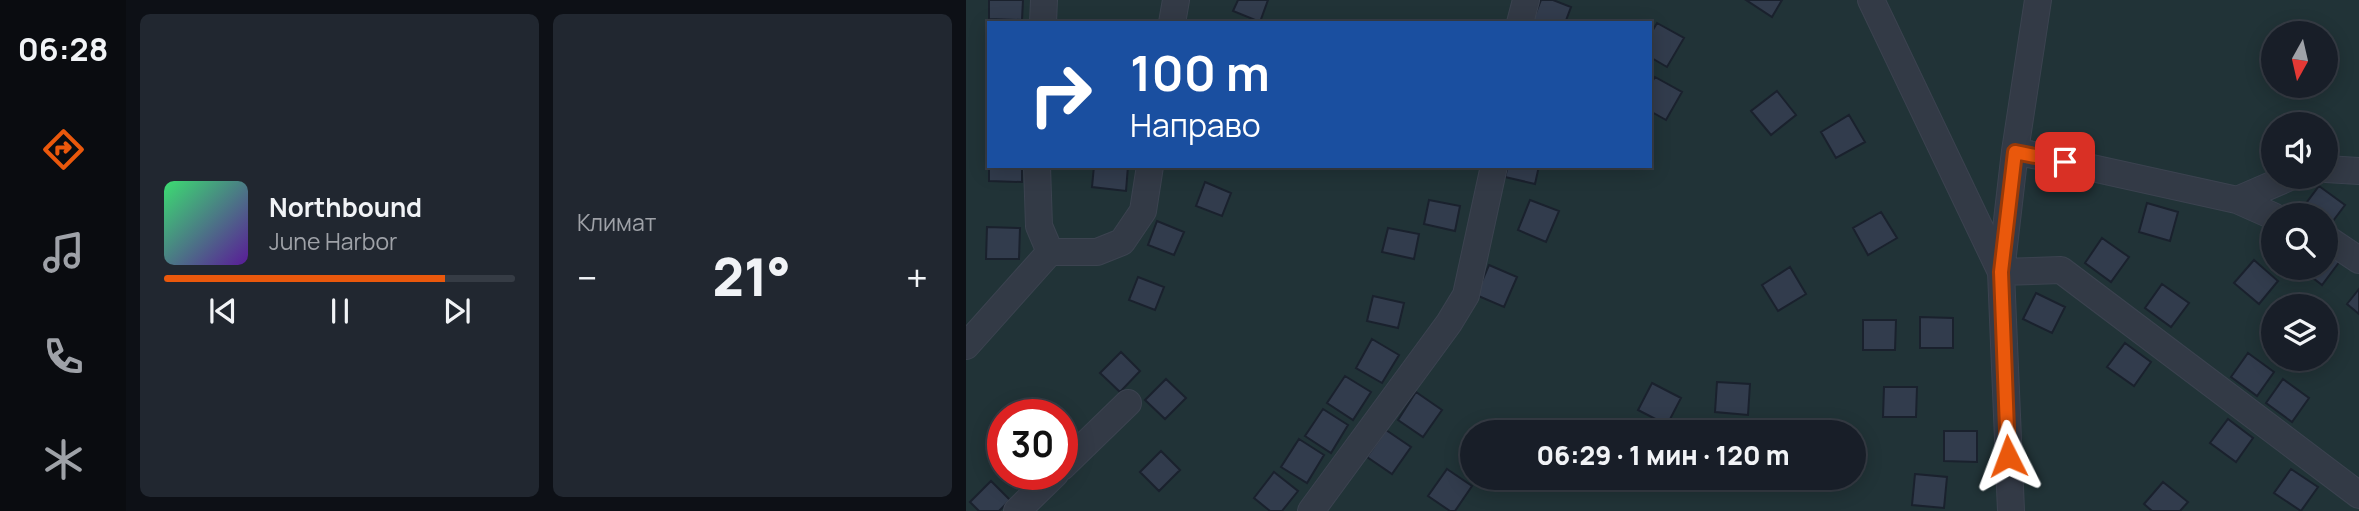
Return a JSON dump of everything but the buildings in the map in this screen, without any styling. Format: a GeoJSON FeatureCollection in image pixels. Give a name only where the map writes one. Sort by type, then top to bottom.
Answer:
{"type":"FeatureCollection","features":[{"type":"Feature","properties":{"kind":"street"},"geometry":{"type":"LineString","coordinates":[[1043,21],[1044,0]]}},
{"type":"Feature","properties":{"kind":"street"},"geometry":{"type":"LineString","coordinates":[[1172,21],[1176,0]]}},
{"type":"Feature","properties":{"kind":"street"},"geometry":{"type":"LineString","coordinates":[[1521,21],[1526,0]]}},
{"type":"Feature","properties":{"kind":"street"},"geometry":{"type":"LineString","coordinates":[[1871,0],[2001,272]]}},
{"type":"Feature","properties":{"kind":"street"},"geometry":{"type":"LineString","coordinates":[[2011,511],[2001,272],[2015,152],[2038,0]]}},
{"type":"Feature","properties":{"kind":"street"},"geometry":{"type":"LineString","coordinates":[[2015,152],[2237,200],[2261,211]]}},
{"type":"Feature","properties":{"kind":"street"},"geometry":{"type":"LineString","coordinates":[[1037,168],[1039,226],[1049,252]]}},
{"type":"Feature","properties":{"kind":"street"},"geometry":{"type":"LineString","coordinates":[[966,346],[1049,252],[1097,252],[1122,242],[1143,211],[1150,168]]}},
{"type":"Feature","properties":{"kind":"street"},"geometry":{"type":"LineString","coordinates":[[1311,511],[1449,323],[1466,295],[1493,168]]}},
{"type":"Feature","properties":{"kind":"street"},"geometry":{"type":"LineString","coordinates":[[2338,170],[2359,172]]}},
{"type":"Feature","properties":{"kind":"street"},"geometry":{"type":"LineString","coordinates":[[2237,200],[2262,189]]}},
{"type":"Feature","properties":{"kind":"street"},"geometry":{"type":"LineString","coordinates":[[2338,246],[2359,260]]}},
{"type":"Feature","properties":{"kind":"street"},"geometry":{"type":"LineString","coordinates":[[2001,272],[2061,270],[2359,495]]}},
{"type":"Feature","properties":{"kind":"street"},"geometry":{"type":"LineString","coordinates":[[1078,451],[1128,403]]}},
{"type":"Feature","properties":{"kind":"street"},"geometry":{"type":"LineString","coordinates":[[1017,511],[1039,490]]}},
{"type":"Feature","properties":{"kind":"shaded area"},"geometry":{"type":"Polygon","coordinates":[[[966,0],[2359,0],[2359,511],[966,511],[966,0]]]}},
{"type":"Feature","properties":{"kind":"route"},"geometry":{"type":"LineString","coordinates":[[2008,456],[2001,272],[2015,152],[2065,162]]}}]}
